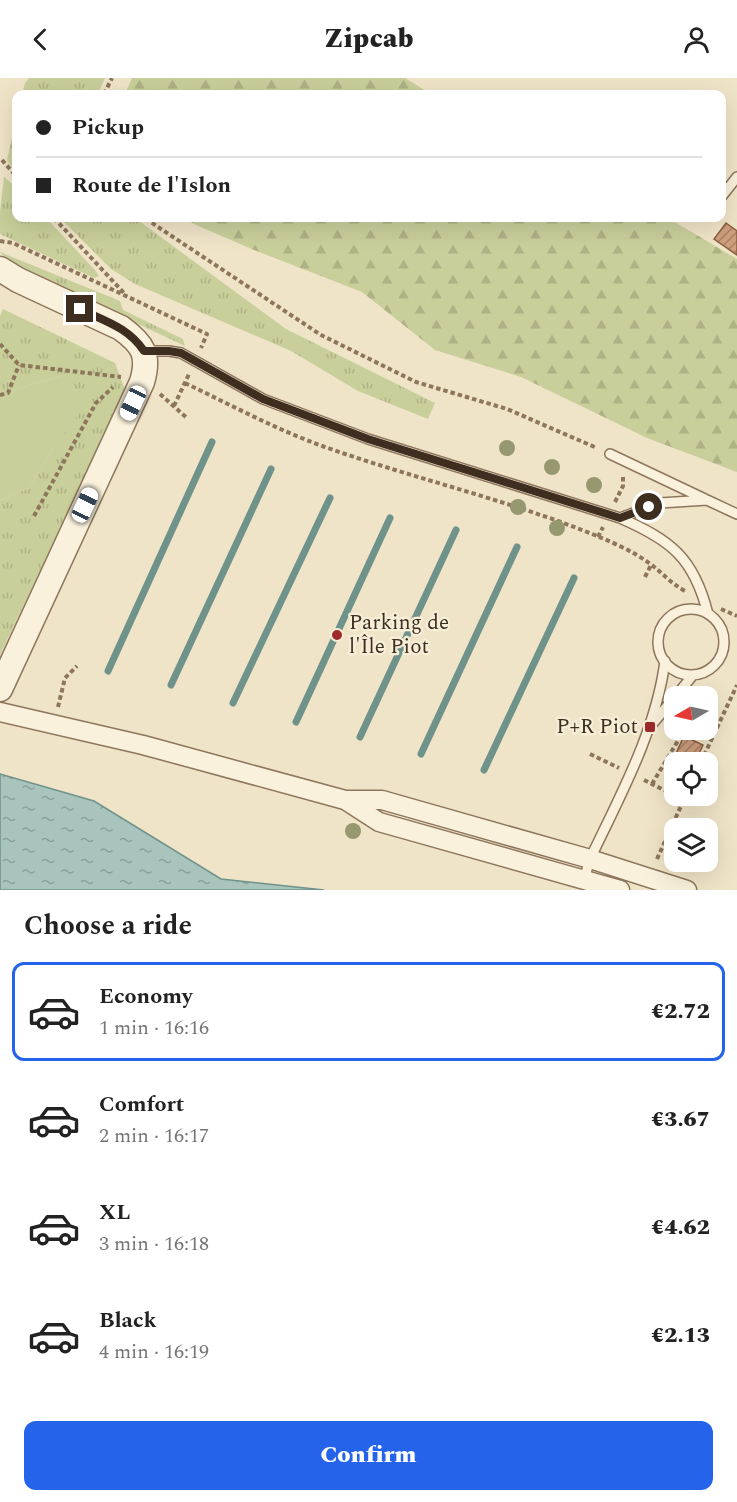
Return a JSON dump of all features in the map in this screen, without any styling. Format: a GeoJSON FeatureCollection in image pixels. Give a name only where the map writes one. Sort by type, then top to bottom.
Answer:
{"type":"FeatureCollection","features":[{"type":"Feature","properties":{"kind":"street"},"geometry":{"type":"LineString","coordinates":[[0,689],[142,382],[146,367],[144,351],[135,338],[121,328],[6,275]]}},
{"type":"Feature","properties":{"kind":"street"},"geometry":{"type":"LineString","coordinates":[[0,712],[143,745],[345,800],[382,800],[590,859],[687,890]]}},
{"type":"Feature","properties":{"kind":"street"},"geometry":{"type":"LineString","coordinates":[[345,800],[379,822],[620,890]]}},
{"type":"Feature","properties":{"kind":"lane"},"geometry":{"type":"LineString","coordinates":[[726,191],[737,177]]}},
{"type":"Feature","properties":{"kind":"lane"},"geometry":{"type":"LineString","coordinates":[[144,351],[181,353],[263,399],[357,435],[620,518],[656,535],[671,545],[685,559],[696,578],[708,614]]}},
{"type":"Feature","properties":{"kind":"lane"},"geometry":{"type":"LineString","coordinates":[[609,454],[737,514]]}},
{"type":"Feature","properties":{"kind":"lane"},"geometry":{"type":"LineString","coordinates":[[620,518],[660,503],[707,500]]}},
{"type":"Feature","properties":{"kind":"lane"},"geometry":{"type":"LineString","coordinates":[[686,609],[699,610],[708,614],[716,620],[724,639],[724,650],[719,659],[713,667],[693,675],[683,674],[673,669],[665,661],[660,651],[659,640],[662,628],[668,619],[686,609]]}},
{"type":"Feature","properties":{"kind":"lane"},"geometry":{"type":"LineString","coordinates":[[584,880],[590,859],[650,727],[661,687],[665,661]]}},
{"type":"Feature","properties":{"kind":"lane"},"geometry":{"type":"LineString","coordinates":[[684,686],[693,675]]}},
{"type":"Feature","properties":{"kind":"lane"},"geometry":{"type":"LineString","coordinates":[[650,727],[664,710]]}},
{"type":"Feature","properties":{"kind":"path"},"geometry":{"type":"LineString","coordinates":[[2,160],[12,171]]}},
{"type":"Feature","properties":{"kind":"path"},"geometry":{"type":"LineString","coordinates":[[58,222],[127,297]]}},
{"type":"Feature","properties":{"kind":"path"},"geometry":{"type":"LineString","coordinates":[[151,222],[321,335],[416,382],[507,409],[609,454],[623,472],[622,486],[613,506]]}},
{"type":"Feature","properties":{"kind":"path"},"geometry":{"type":"LineString","coordinates":[[0,241],[13,243],[207,334],[199,351]]}},
{"type":"Feature","properties":{"kind":"path"},"geometry":{"type":"LineString","coordinates":[[0,344],[19,365],[125,377],[96,403],[34,516]]}},
{"type":"Feature","properties":{"kind":"path"},"geometry":{"type":"LineString","coordinates":[[0,395],[8,393],[19,365]]}},
{"type":"Feature","properties":{"kind":"path"},"geometry":{"type":"LineString","coordinates":[[174,406],[190,374]]}},
{"type":"Feature","properties":{"kind":"path"},"geometry":{"type":"LineString","coordinates":[[142,382],[187,418]]}},
{"type":"Feature","properties":{"kind":"path"},"geometry":{"type":"LineString","coordinates":[[185,383],[286,432],[325,447],[511,506],[598,537],[651,565],[671,584],[737,616]]}},
{"type":"Feature","properties":{"kind":"path"},"geometry":{"type":"LineString","coordinates":[[645,577],[651,565]]}},
{"type":"Feature","properties":{"kind":"path"},"geometry":{"type":"LineString","coordinates":[[57,711],[65,678],[77,666]]}},
{"type":"Feature","properties":{"kind":"path"},"geometry":{"type":"LineString","coordinates":[[707,752],[737,685]]}},
{"type":"Feature","properties":{"kind":"path"},"geometry":{"type":"LineString","coordinates":[[590,754],[616,767]]}},
{"type":"Feature","properties":{"kind":"path"},"geometry":{"type":"LineString","coordinates":[[664,764],[652,784],[664,789]]}},
{"type":"Feature","properties":{"kind":"path"},"geometry":{"type":"LineString","coordinates":[[654,866],[681,806]]}},
{"type":"Feature","properties":{"kind":"green space"},"geometry":{"type":"Polygon","coordinates":[[[29,78],[105,78],[100,90],[23,90],[29,78]]]}},
{"type":"Feature","properties":{"kind":"green space"},"geometry":{"type":"Polygon","coordinates":[[[132,78],[405,78],[424,90],[127,90],[132,78]]]}},
{"type":"Feature","properties":{"kind":"green space"},"geometry":{"type":"Polygon","coordinates":[[[12,137],[12,168],[7,160],[12,137]]]}},
{"type":"Feature","properties":{"kind":"green space"},"geometry":{"type":"Polygon","coordinates":[[[4,177],[12,184],[12,222],[50,222],[99,276],[94,278],[0,234],[4,177]]]}},
{"type":"Feature","properties":{"kind":"green space"},"geometry":{"type":"Polygon","coordinates":[[[64,222],[140,222],[286,329],[435,403],[428,419],[358,391],[291,351],[135,284],[111,269],[64,222]]]}},
{"type":"Feature","properties":{"kind":"green space"},"geometry":{"type":"Polygon","coordinates":[[[191,222],[675,222],[737,259],[737,472],[647,438],[521,377],[435,350],[362,292],[191,222]]]}},
{"type":"Feature","properties":{"kind":"green space"},"geometry":{"type":"Polygon","coordinates":[[[0,252],[120,301],[123,310],[183,339],[185,346],[10,264],[0,252]]]}},
{"type":"Feature","properties":{"kind":"green space"},"geometry":{"type":"Polygon","coordinates":[[[3,309],[115,363],[125,390],[0,655],[0,500],[29,488],[54,447],[61,376],[0,394],[0,316],[3,309]]]}},
{"type":"Feature","properties":{"kind":"green space"},"geometry":{"type":"Polygon","coordinates":[[[61,376],[85,406],[54,447],[29,488],[0,500],[0,394],[61,376]]]}},
{"type":"Feature","properties":{"kind":"water"},"geometry":{"type":"Polygon","coordinates":[[[0,774],[94,801],[221,879],[324,890],[0,890],[0,774]]]}},
{"type":"Feature","properties":{"kind":"building"},"geometry":{"type":"Polygon","coordinates":[[[726,223],[737,231],[737,255],[714,239],[726,223]]]}},
{"type":"Feature","properties":{"kind":"building"},"geometry":{"type":"Polygon","coordinates":[[[682,740],[692,740],[703,745],[700,752],[677,752],[682,740]]]}},
{"type":"Feature","properties":{"kind":"waterway"},"geometry":{"type":"LineString","coordinates":[[108,671],[212,442]]}},
{"type":"Feature","properties":{"kind":"waterway"},"geometry":{"type":"LineString","coordinates":[[171,685],[271,469]]}},
{"type":"Feature","properties":{"kind":"waterway"},"geometry":{"type":"LineString","coordinates":[[233,703],[330,498]]}},
{"type":"Feature","properties":{"kind":"waterway"},"geometry":{"type":"LineString","coordinates":[[296,722],[390,518]]}},
{"type":"Feature","properties":{"kind":"waterway"},"geometry":{"type":"LineString","coordinates":[[360,737],[456,530]]}},
{"type":"Feature","properties":{"kind":"waterway"},"geometry":{"type":"LineString","coordinates":[[421,754],[517,547]]}},
{"type":"Feature","properties":{"kind":"waterway"},"geometry":{"type":"LineString","coordinates":[[484,770],[574,578]]}},
{"type":"Feature","properties":{"kind":"place","name":"Parking de l'Île Piot"},"geometry":{"type":"Point","coordinates":[337,635]}},
{"type":"Feature","properties":{"kind":"place","name":"P+R Piot"},"geometry":{"type":"Point","coordinates":[650,727]}},
{"type":"Feature","properties":{"kind":"route"},"geometry":{"type":"LineString","coordinates":[[80,309],[121,328],[135,338],[144,351],[181,353],[263,399],[368,439],[620,518],[649,507]]}}]}
